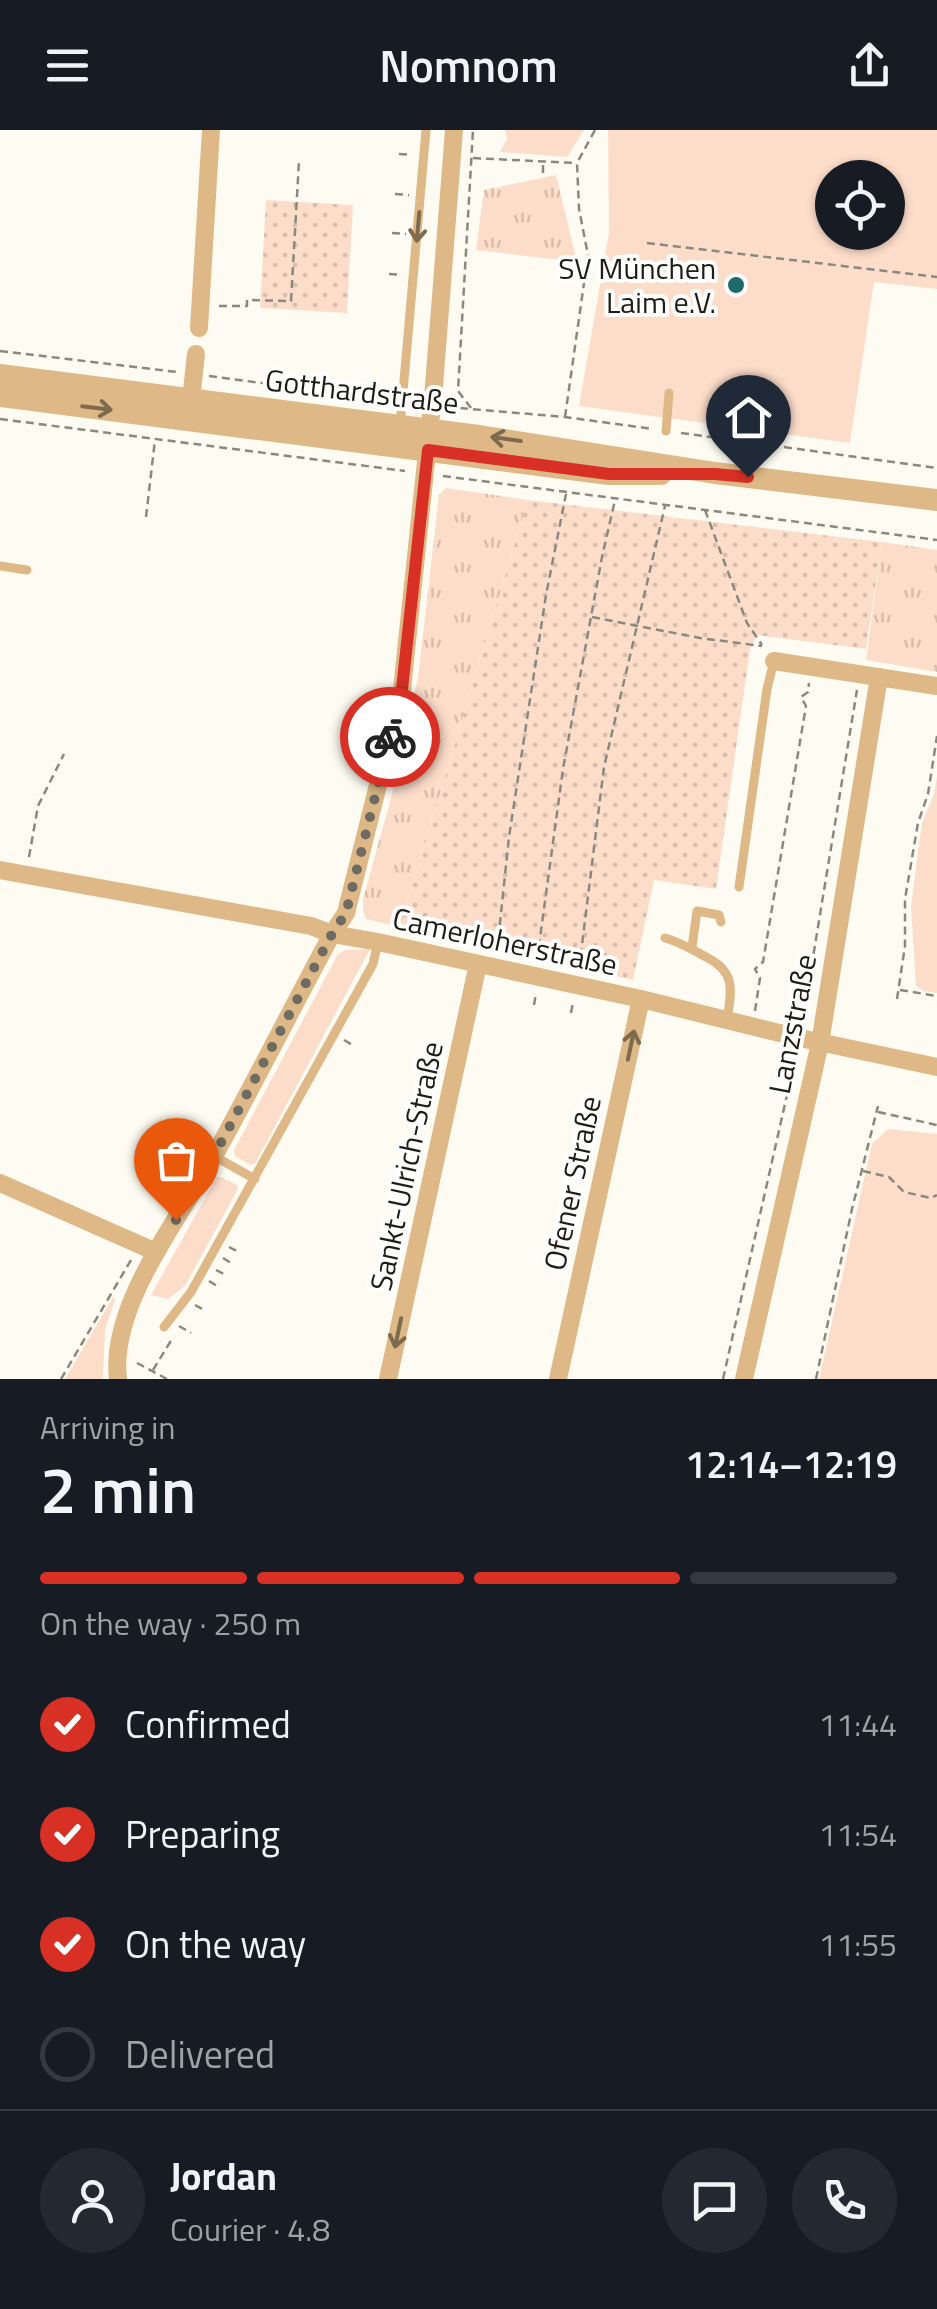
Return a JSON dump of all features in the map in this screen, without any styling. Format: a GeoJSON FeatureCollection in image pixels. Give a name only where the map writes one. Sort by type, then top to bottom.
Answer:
{"type":"FeatureCollection","features":[{"type":"Feature","properties":{"kind":"street"},"geometry":{"type":"LineString","coordinates":[[200,328],[211,130]]}},
{"type":"Feature","properties":{"kind":"street"},"geometry":{"type":"LineString","coordinates":[[118,1379],[120,1329],[148,1248],[214,1156],[346,913],[402,689],[428,451],[454,130]]}},
{"type":"Feature","properties":{"kind":"street"},"geometry":{"type":"LineString","coordinates":[[191,400],[196,354]]}},
{"type":"Feature","properties":{"kind":"street","name":"Gotthardstraße"},"geometry":{"type":"LineString","coordinates":[[0,375],[400,426],[428,451]]}},
{"type":"Feature","properties":{"kind":"street","name":"Gotthardstraße"},"geometry":{"type":"LineString","coordinates":[[0,396],[609,474],[715,474],[937,500]]}},
{"type":"Feature","properties":{"kind":"street"},"geometry":{"type":"LineString","coordinates":[[774,661],[937,686]]}},
{"type":"Feature","properties":{"kind":"street","name":"Lanzstraße"},"geometry":{"type":"LineString","coordinates":[[744,1379],[820,1043],[879,677]]}},
{"type":"Feature","properties":{"kind":"street","name":"Camerloherstraße"},"geometry":{"type":"LineString","coordinates":[[0,870],[311,926],[332,934],[937,1067]]}},
{"type":"Feature","properties":{"kind":"street","name":"Sankt-Ulrich-Straße"},"geometry":{"type":"LineString","coordinates":[[388,1379],[486,965]]}},
{"type":"Feature","properties":{"kind":"street","name":"Ofener Straße"},"geometry":{"type":"LineString","coordinates":[[558,1379],[641,999]]}},
{"type":"Feature","properties":{"kind":"street"},"geometry":{"type":"LineString","coordinates":[[0,1183],[148,1248]]}},
{"type":"Feature","properties":{"kind":"lane"},"geometry":{"type":"LineString","coordinates":[[400,426],[426,130]]}},
{"type":"Feature","properties":{"kind":"lane"},"geometry":{"type":"LineString","coordinates":[[411,310],[440,313]]}},
{"type":"Feature","properties":{"kind":"lane"},"geometry":{"type":"LineString","coordinates":[[666,431],[669,393]]}},
{"type":"Feature","properties":{"kind":"lane"},"geometry":{"type":"LineString","coordinates":[[0,566],[27,570]]}},
{"type":"Feature","properties":{"kind":"lane"},"geometry":{"type":"LineString","coordinates":[[739,888],[774,661]]}},
{"type":"Feature","properties":{"kind":"lane"},"geometry":{"type":"LineString","coordinates":[[692,947],[698,911],[719,915],[722,922]]}},
{"type":"Feature","properties":{"kind":"lane"},"geometry":{"type":"LineString","coordinates":[[665,938],[692,947],[725,969],[730,982],[727,1020]]}},
{"type":"Feature","properties":{"kind":"lane"},"geometry":{"type":"LineString","coordinates":[[164,1326],[190,1292],[254,1179],[372,964],[378,942]]}},
{"type":"Feature","properties":{"kind":"lane"},"geometry":{"type":"LineString","coordinates":[[214,1156],[254,1179]]}},
{"type":"Feature","properties":{"kind":"path"},"geometry":{"type":"LineString","coordinates":[[472,409],[458,391],[474,130]]}},
{"type":"Feature","properties":{"kind":"path"},"geometry":{"type":"LineString","coordinates":[[565,417],[588,256],[579,209],[577,163],[595,130]]}},
{"type":"Feature","properties":{"kind":"path"},"geometry":{"type":"LineString","coordinates":[[398,154],[407,154]]}},
{"type":"Feature","properties":{"kind":"path"},"geometry":{"type":"LineString","coordinates":[[472,158],[577,163]]}},
{"type":"Feature","properties":{"kind":"path"},"geometry":{"type":"LineString","coordinates":[[210,306],[247,306],[247,300],[291,301],[300,161]]}},
{"type":"Feature","properties":{"kind":"path"},"geometry":{"type":"LineString","coordinates":[[543,162],[543,178]]}},
{"type":"Feature","properties":{"kind":"path"},"geometry":{"type":"LineString","coordinates":[[395,194],[405,195]]}},
{"type":"Feature","properties":{"kind":"path"},"geometry":{"type":"LineString","coordinates":[[392,233],[400,234]]}},
{"type":"Feature","properties":{"kind":"path"},"geometry":{"type":"LineString","coordinates":[[648,243],[937,278]]}},
{"type":"Feature","properties":{"kind":"path"},"geometry":{"type":"LineString","coordinates":[[389,274],[398,274]]}},
{"type":"Feature","properties":{"kind":"path"},"geometry":{"type":"LineString","coordinates":[[0,350],[404,401]]}},
{"type":"Feature","properties":{"kind":"path"},"geometry":{"type":"LineString","coordinates":[[432,405],[565,417],[937,468]]}},
{"type":"Feature","properties":{"kind":"path"},"geometry":{"type":"LineString","coordinates":[[0,419],[155,439],[428,451],[566,492],[937,540]]}},
{"type":"Feature","properties":{"kind":"path"},"geometry":{"type":"LineString","coordinates":[[146,517],[155,439]]}},
{"type":"Feature","properties":{"kind":"path"},"geometry":{"type":"LineString","coordinates":[[486,965],[497,950],[509,838],[566,492]]}},
{"type":"Feature","properties":{"kind":"path"},"geometry":{"type":"LineString","coordinates":[[534,976],[563,769],[615,498]]}},
{"type":"Feature","properties":{"kind":"path"},"geometry":{"type":"LineString","coordinates":[[576,985],[611,728],[665,504]]}},
{"type":"Feature","properties":{"kind":"path"},"geometry":{"type":"LineString","coordinates":[[591,617],[763,646],[748,623],[704,510]]}},
{"type":"Feature","properties":{"kind":"path"},"geometry":{"type":"LineString","coordinates":[[752,1026],[760,978],[756,970],[763,962],[806,706],[802,698],[808,692],[812,667]]}},
{"type":"Feature","properties":{"kind":"path"},"geometry":{"type":"LineString","coordinates":[[898,999],[905,946],[905,899],[937,736]]}},
{"type":"Feature","properties":{"kind":"path"},"geometry":{"type":"LineString","coordinates":[[38,877],[28,855],[38,806],[64,754]]}},
{"type":"Feature","properties":{"kind":"path"},"geometry":{"type":"LineString","coordinates":[[928,794],[937,795]]}},
{"type":"Feature","properties":{"kind":"path"},"geometry":{"type":"LineString","coordinates":[[899,989],[937,996]]}},
{"type":"Feature","properties":{"kind":"path"},"geometry":{"type":"LineString","coordinates":[[816,1379],[878,1109],[937,1124]]}},
{"type":"Feature","properties":{"kind":"path"},"geometry":{"type":"LineString","coordinates":[[861,1170],[889,1177],[904,1192],[931,1198],[937,1195]]}},
{"type":"Feature","properties":{"kind":"path"},"geometry":{"type":"LineString","coordinates":[[60,1379],[148,1248]]}},
{"type":"Feature","properties":{"kind":"path"},"geometry":{"type":"LineString","coordinates":[[153,1371],[174,1336],[164,1326]]}},
{"type":"Feature","properties":{"kind":"path"},"geometry":{"type":"LineString","coordinates":[[118,1352],[166,1379]]}},
{"type":"Feature","properties":{"kind":"green space"},"geometry":{"type":"Polygon","coordinates":[[[505,130],[584,130],[567,157],[500,152],[507,139],[505,130]]]}},
{"type":"Feature","properties":{"kind":"green space","name":"SV München Laim e.V."},"geometry":{"type":"Polygon","coordinates":[[[608,130],[937,130],[937,289],[874,282],[850,443],[579,406],[609,233],[608,130]]]}},
{"type":"Feature","properties":{"kind":"green space"},"geometry":{"type":"Polygon","coordinates":[[[556,175],[577,262],[476,250],[484,190],[556,175]]]}},
{"type":"Feature","properties":{"kind":"green space"},"geometry":{"type":"Polygon","coordinates":[[[266,200],[353,205],[347,313],[260,308],[266,200]]]}},
{"type":"Feature","properties":{"kind":"green space"},"geometry":{"type":"Polygon","coordinates":[[[446,488],[528,500],[400,927],[366,919],[363,899],[418,678],[439,495],[446,488]]]}},
{"type":"Feature","properties":{"kind":"green space"},"geometry":{"type":"Polygon","coordinates":[[[528,500],[882,542],[866,649],[757,635],[750,649],[716,889],[654,880],[633,980],[400,927],[528,500]]]}},
{"type":"Feature","properties":{"kind":"green space"},"geometry":{"type":"Polygon","coordinates":[[[882,542],[937,550],[937,672],[866,660],[882,542]]]}},
{"type":"Feature","properties":{"kind":"green space"},"geometry":{"type":"Polygon","coordinates":[[[937,777],[937,993],[916,986],[911,905],[922,823],[937,777]]]}},
{"type":"Feature","properties":{"kind":"green space"},"geometry":{"type":"Polygon","coordinates":[[[370,949],[256,1162],[251,1165],[235,1156],[234,1150],[338,954],[370,949]]]}},
{"type":"Feature","properties":{"kind":"green space"},"geometry":{"type":"Polygon","coordinates":[[[888,1129],[937,1134],[937,1379],[819,1379],[872,1144],[888,1129]]]}},
{"type":"Feature","properties":{"kind":"green space"},"geometry":{"type":"Polygon","coordinates":[[[217,1177],[238,1189],[185,1286],[168,1299],[151,1295],[217,1177]]]}},
{"type":"Feature","properties":{"kind":"green space"},"geometry":{"type":"Polygon","coordinates":[[[113,1297],[105,1330],[103,1379],[65,1379],[113,1297]]]}},
{"type":"Feature","properties":{"kind":"way so far"},"geometry":{"type":"LineString","coordinates":[[176,1220],[346,913],[390,737]]}},
{"type":"Feature","properties":{"kind":"place","name":"SV München Laim e.V."},"geometry":{"type":"Point","coordinates":[736,285]}},
{"type":"Feature","properties":{"kind":"route"},"geometry":{"type":"LineString","coordinates":[[390,737],[402,689],[428,450],[609,474],[748,477]]}}]}
